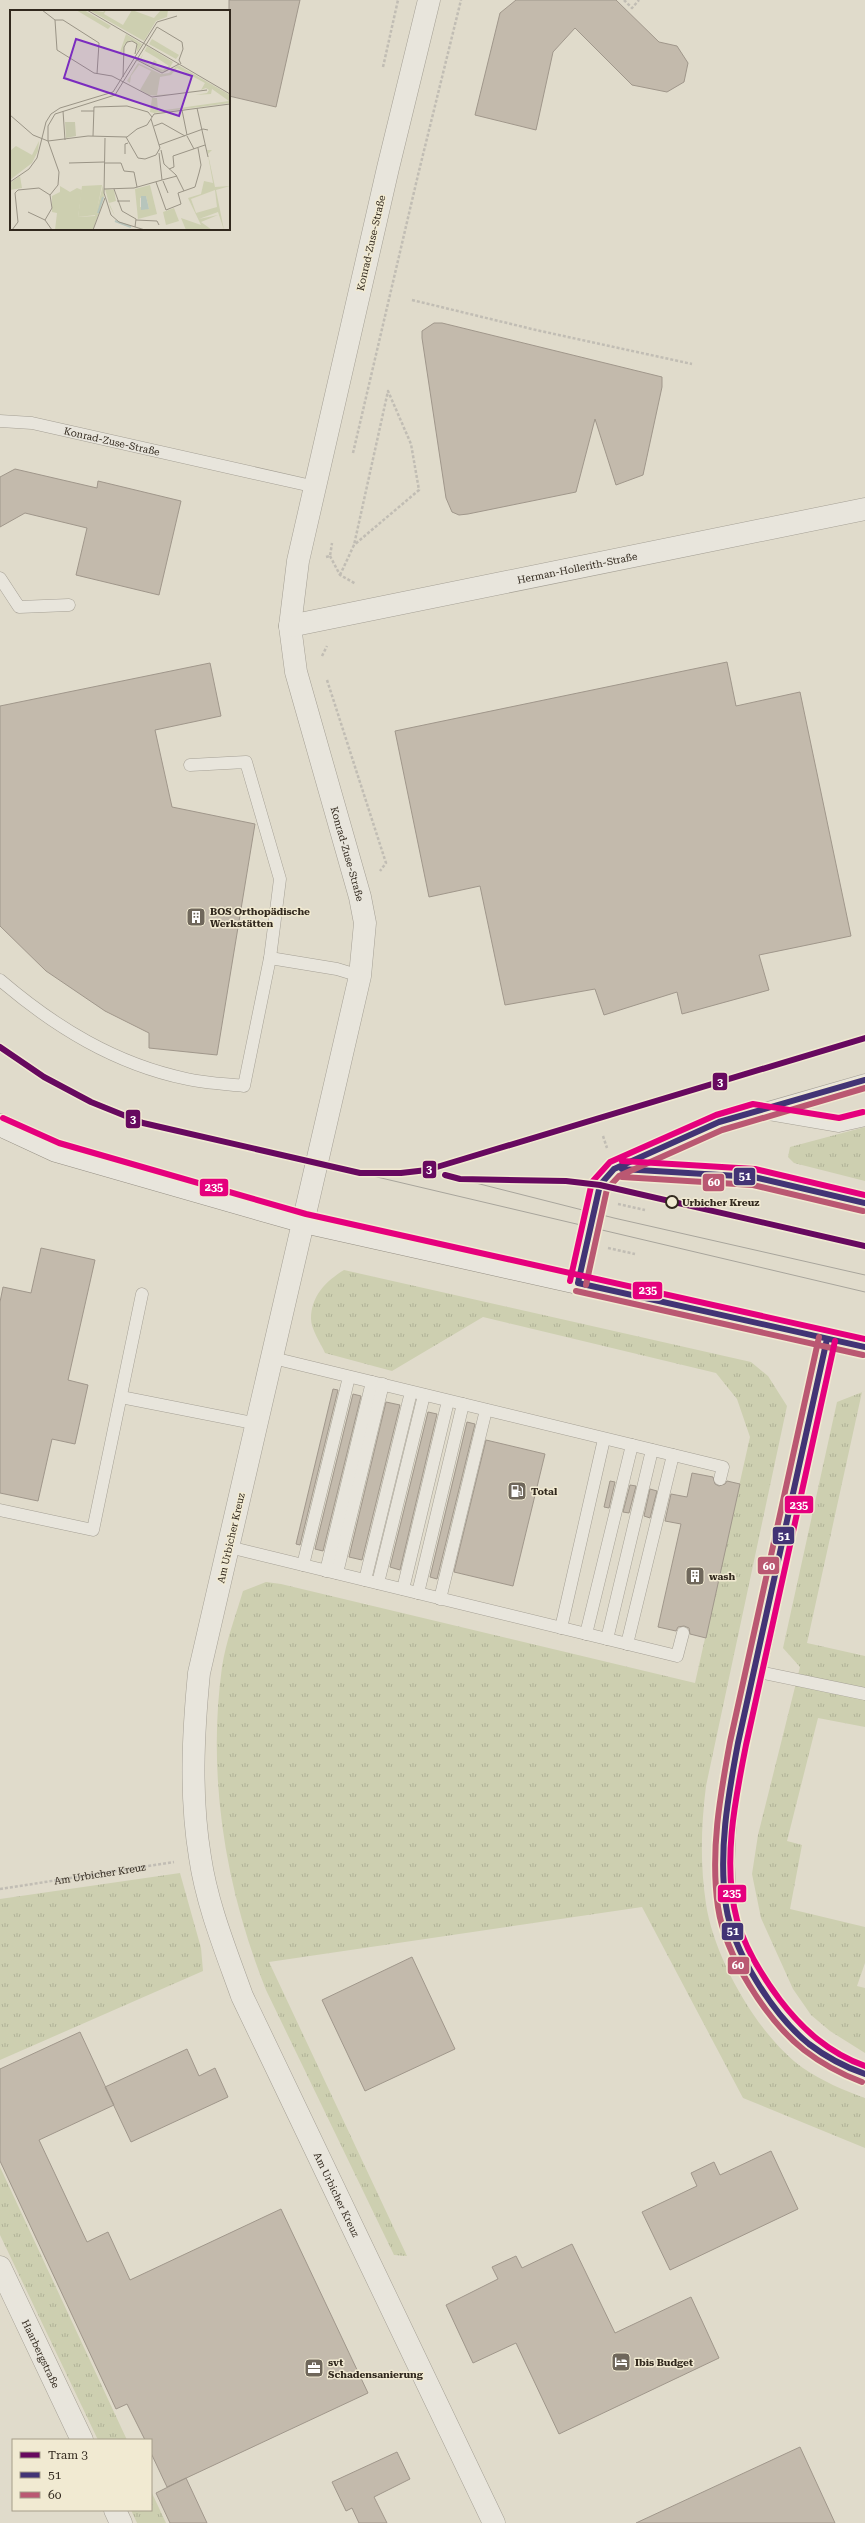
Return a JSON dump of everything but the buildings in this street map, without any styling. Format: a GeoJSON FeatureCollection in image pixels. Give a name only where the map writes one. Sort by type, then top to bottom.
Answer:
{"type":"FeatureCollection","features":[{"type":"Feature","properties":{"kind":"street","name":"Konrad-Zuse-Straße"},"geometry":{"type":"LineString","coordinates":[[304,1222],[360,976],[365,923],[360,897],[296,672],[290,626],[298,561],[388,168],[429,0]]}},
{"type":"Feature","properties":{"kind":"street","name":"Herman-Hollerith-Straße"},"geometry":{"type":"LineString","coordinates":[[290,626],[865,509]]}},
{"type":"Feature","properties":{"kind":"street"},"geometry":{"type":"LineString","coordinates":[[0,1125],[56,1151],[304,1222],[865,1347]]}},
{"type":"Feature","properties":{"kind":"street","name":"Am Urbicher Kreuz"},"geometry":{"type":"LineString","coordinates":[[304,1222],[199,1673],[194,1728],[192,1786],[200,1858],[218,1928],[242,1996],[494,2523]]}},
{"type":"Feature","properties":{"kind":"street"},"geometry":{"type":"LineString","coordinates":[[827,1339],[754,1671],[726,1813],[722,1855],[726,1909],[743,1956],[775,2007],[808,2042],[844,2066],[865,2074]]}},
{"type":"Feature","properties":{"kind":"street","name":"Haarbergstraße"},"geometry":{"type":"LineString","coordinates":[[0,2267],[82,2439]]}},
{"type":"Feature","properties":{"kind":"street"},"geometry":{"type":"LineString","coordinates":[[115,2511],[121,2523]]}},
{"type":"Feature","properties":{"kind":"lane","name":"Konrad-Zuse-Straße"},"geometry":{"type":"LineString","coordinates":[[0,421],[32,423],[316,486]]}},
{"type":"Feature","properties":{"kind":"lane"},"geometry":{"type":"LineString","coordinates":[[0,578],[19,607],[69,605]]}},
{"type":"Feature","properties":{"kind":"lane"},"geometry":{"type":"LineString","coordinates":[[0,980],[36,1011],[106,1053],[187,1079],[244,1086],[270,958],[280,879],[246,762],[190,764]]}},
{"type":"Feature","properties":{"kind":"lane"},"geometry":{"type":"LineString","coordinates":[[270,958],[337,969],[360,976]]}},
{"type":"Feature","properties":{"kind":"lane"},"geometry":{"type":"LineString","coordinates":[[578,1283],[600,1185],[614,1169],[718,1122],[865,1080]]}},
{"type":"Feature","properties":{"kind":"lane"},"geometry":{"type":"LineString","coordinates":[[754,1112],[839,1126],[865,1120]]}},
{"type":"Feature","properties":{"kind":"lane"},"geometry":{"type":"LineString","coordinates":[[614,1169],[754,1177],[865,1203]]}},
{"type":"Feature","properties":{"kind":"lane"},"geometry":{"type":"LineString","coordinates":[[0,1510],[93,1530],[142,1294]]}},
{"type":"Feature","properties":{"kind":"lane"},"geometry":{"type":"LineString","coordinates":[[273,1358],[723,1467],[720,1479]]}},
{"type":"Feature","properties":{"kind":"lane"},"geometry":{"type":"LineString","coordinates":[[304,1565],[349,1376]]}},
{"type":"Feature","properties":{"kind":"lane"},"geometry":{"type":"LineString","coordinates":[[332,1572],[377,1383]]}},
{"type":"Feature","properties":{"kind":"lane"},"geometry":{"type":"LineString","coordinates":[[365,1580],[411,1392]]}},
{"type":"Feature","properties":{"kind":"lane"},"geometry":{"type":"LineString","coordinates":[[378,1583],[424,1395]]}},
{"type":"Feature","properties":{"kind":"lane"},"geometry":{"type":"LineString","coordinates":[[121,1397],[258,1424]]}},
{"type":"Feature","properties":{"kind":"lane"},"geometry":{"type":"LineString","coordinates":[[403,1590],[448,1401]]}},
{"type":"Feature","properties":{"kind":"lane"},"geometry":{"type":"LineString","coordinates":[[418,1593],[463,1404]]}},
{"type":"Feature","properties":{"kind":"lane"},"geometry":{"type":"LineString","coordinates":[[440,1599],[486,1410]]}},
{"type":"Feature","properties":{"kind":"lane"},"geometry":{"type":"LineString","coordinates":[[561,1628],[604,1439]]}},
{"type":"Feature","properties":{"kind":"lane"},"geometry":{"type":"LineString","coordinates":[[586,1634],[632,1445]]}},
{"type":"Feature","properties":{"kind":"lane"},"geometry":{"type":"LineString","coordinates":[[607,1639],[652,1450]]}},
{"type":"Feature","properties":{"kind":"lane"},"geometry":{"type":"LineString","coordinates":[[627,1644],[673,1455]]}},
{"type":"Feature","properties":{"kind":"lane"},"geometry":{"type":"LineString","coordinates":[[229,1547],[677,1656],[683,1633]]}},
{"type":"Feature","properties":{"kind":"lane"},"geometry":{"type":"LineString","coordinates":[[754,1671],[865,1694]]}},
{"type":"Feature","properties":{"kind":"path"},"geometry":{"type":"LineString","coordinates":[[352,458],[418,175],[461,0]]}},
{"type":"Feature","properties":{"kind":"path"},"geometry":{"type":"LineString","coordinates":[[624,0],[632,8],[639,0]]}},
{"type":"Feature","properties":{"kind":"path"},"geometry":{"type":"LineString","coordinates":[[412,300],[536,330],[692,364]]}},
{"type":"Feature","properties":{"kind":"path"},"geometry":{"type":"LineString","coordinates":[[340,574],[354,546],[388,391],[411,444],[419,490],[354,546]]}},
{"type":"Feature","properties":{"kind":"path"},"geometry":{"type":"LineString","coordinates":[[334,535],[330,556],[340,574],[348,581],[358,585]]}},
{"type":"Feature","properties":{"kind":"path"},"geometry":{"type":"LineString","coordinates":[[298,561],[330,556]]}},
{"type":"Feature","properties":{"kind":"path"},"geometry":{"type":"LineString","coordinates":[[617,1204],[645,1210]]}},
{"type":"Feature","properties":{"kind":"path"},"geometry":{"type":"LineString","coordinates":[[607,1248],[635,1254]]}},
{"type":"Feature","properties":{"kind":"path","name":"Am Urbicher Kreuz"},"geometry":{"type":"LineString","coordinates":[[0,1889],[200,1858]]}},
{"type":"Feature","properties":{"kind":"green space"},"geometry":{"type":"Polygon","coordinates":[[[865,1127],[865,1181],[794,1163],[788,1157],[790,1147],[865,1127]]]}},
{"type":"Feature","properties":{"kind":"green space"},"geometry":{"type":"Polygon","coordinates":[[[344,1270],[751,1362],[768,1376],[787,1406],[706,1786],[702,1845],[704,1889],[711,1925],[718,1948],[728,1971],[755,2016],[770,2036],[786,2054],[810,2073],[833,2085],[865,2098],[865,2148],[743,2098],[642,1907],[269,1962],[407,2256],[394,2255],[266,1990],[252,1951],[230,1871],[223,1831],[219,1790],[217,1749],[218,1708],[224,1657],[243,1591],[266,1582],[281,1584],[695,1683],[750,1437],[737,1399],[716,1373],[483,1317],[392,1371],[325,1353],[311,1323],[312,1311],[317,1296],[321,1290],[331,1279],[344,1270]]]}},
{"type":"Feature","properties":{"kind":"green space"},"geometry":{"type":"Polygon","coordinates":[[[862,1392],[807,1643],[865,1656],[865,1727],[818,1718],[787,1841],[802,1845],[790,1909],[865,1927],[865,1963],[857,1986],[865,1988],[865,2053],[830,2031],[811,2015],[793,1989],[761,1918],[752,1874],[758,1835],[800,1667],[783,1648],[837,1402],[862,1392]]]}},
{"type":"Feature","properties":{"kind":"green space"},"geometry":{"type":"Polygon","coordinates":[[[180,1873],[201,1948],[203,1971],[0,2060],[0,1899],[180,1873]]]}},
{"type":"Feature","properties":{"kind":"green space"},"geometry":{"type":"Polygon","coordinates":[[[0,2167],[127,2439],[98,2439],[0,2235],[0,2167]]]}},
{"type":"Feature","properties":{"kind":"green space"},"geometry":{"type":"Polygon","coordinates":[[[152,2493],[166,2523],[137,2523],[131,2511],[152,2511],[152,2493]]]}},
{"type":"Feature","properties":{"kind":"tram line","name":"3"},"geometry":{"type":"LineString","coordinates":[[0,1047],[44,1077],[91,1102],[143,1123],[360,1173],[401,1173],[427,1170],[865,1038]]}},
{"type":"Feature","properties":{"kind":"tram line"},"geometry":{"type":"LineString","coordinates":[[360,1173],[865,1292]]}},
{"type":"Feature","properties":{"kind":"tram line","name":"3"},"geometry":{"type":"LineString","coordinates":[[445,1175],[460,1179],[566,1181],[600,1185],[865,1246]]}},
{"type":"Feature","properties":{"kind":"tram line"},"geometry":{"type":"LineString","coordinates":[[460,1179],[614,1218],[865,1275]]}},
{"type":"Feature","properties":{"kind":"transit line","name":"51"},"geometry":{"type":"LineString","coordinates":[[578,1283],[600,1185],[614,1169],[719,1122],[865,1080]]}},
{"type":"Feature","properties":{"kind":"transit line","name":"60"},"geometry":{"type":"LineString","coordinates":[[586,1285],[607,1189],[619,1176],[722,1130],[865,1088]]}},
{"type":"Feature","properties":{"kind":"transit line","name":"235"},"geometry":{"type":"LineString","coordinates":[[570,1281],[592,1182],[610,1162],[716,1115],[753,1104],[839,1118],[863,1112]]}},
{"type":"Feature","properties":{"kind":"transit line","name":"235"},"geometry":{"type":"LineString","coordinates":[[3,1118],[59,1143],[306,1214],[865,1339]]}},
{"type":"Feature","properties":{"kind":"transit line","name":"235"},"geometry":{"type":"LineString","coordinates":[[622,1161],[755,1169],[865,1195]]}},
{"type":"Feature","properties":{"kind":"transit line","name":"51"},"geometry":{"type":"LineString","coordinates":[[622,1169],[754,1177],[865,1203]]}},
{"type":"Feature","properties":{"kind":"transit line","name":"60"},"geometry":{"type":"LineString","coordinates":[[622,1177],[753,1185],[863,1211]]}},
{"type":"Feature","properties":{"kind":"transit line","name":"51"},"geometry":{"type":"LineString","coordinates":[[578,1283],[865,1347]]}},
{"type":"Feature","properties":{"kind":"transit line","name":"60"},"geometry":{"type":"LineString","coordinates":[[576,1291],[863,1355]]}},
{"type":"Feature","properties":{"kind":"transit line","name":"60"},"geometry":{"type":"LineString","coordinates":[[819,1337],[730,1742],[717,1824],[715,1866],[716,1886],[722,1926],[729,1945],[749,1985],[762,2004],[776,2022],[804,2050],[832,2068],[862,2082]]}},
{"type":"Feature","properties":{"kind":"transit line","name":"51"},"geometry":{"type":"LineString","coordinates":[[827,1339],[738,1743],[725,1824],[723,1865],[724,1886],[730,1924],[737,1943],[746,1962],[769,2000],[795,2032],[809,2044],[836,2061],[865,2074]]}},
{"type":"Feature","properties":{"kind":"transit line","name":"235"},"geometry":{"type":"LineString","coordinates":[[835,1341],[746,1745],[734,1810],[730,1855],[733,1899],[740,1930],[755,1962],[773,1991],[808,2031],[828,2047],[852,2061],[865,2066]]}},
{"type":"Feature","properties":{"kind":"place","name":"BOS Orthopädische Werkstätten"},"geometry":{"type":"Point","coordinates":[196,917]}},
{"type":"Feature","properties":{"kind":"place","name":"Urbicher Kreuz"},"geometry":{"type":"Point","coordinates":[672,1202]}},
{"type":"Feature","properties":{"kind":"place","name":"Total"},"geometry":{"type":"Point","coordinates":[517,1491]}},
{"type":"Feature","properties":{"kind":"place","name":"wash"},"geometry":{"type":"Point","coordinates":[695,1576]}},
{"type":"Feature","properties":{"kind":"place","name":"Ibis Budget"},"geometry":{"type":"Point","coordinates":[621,2362]}},
{"type":"Feature","properties":{"kind":"place","name":"svt Schadensanierung"},"geometry":{"type":"Point","coordinates":[314,2368]}}]}
